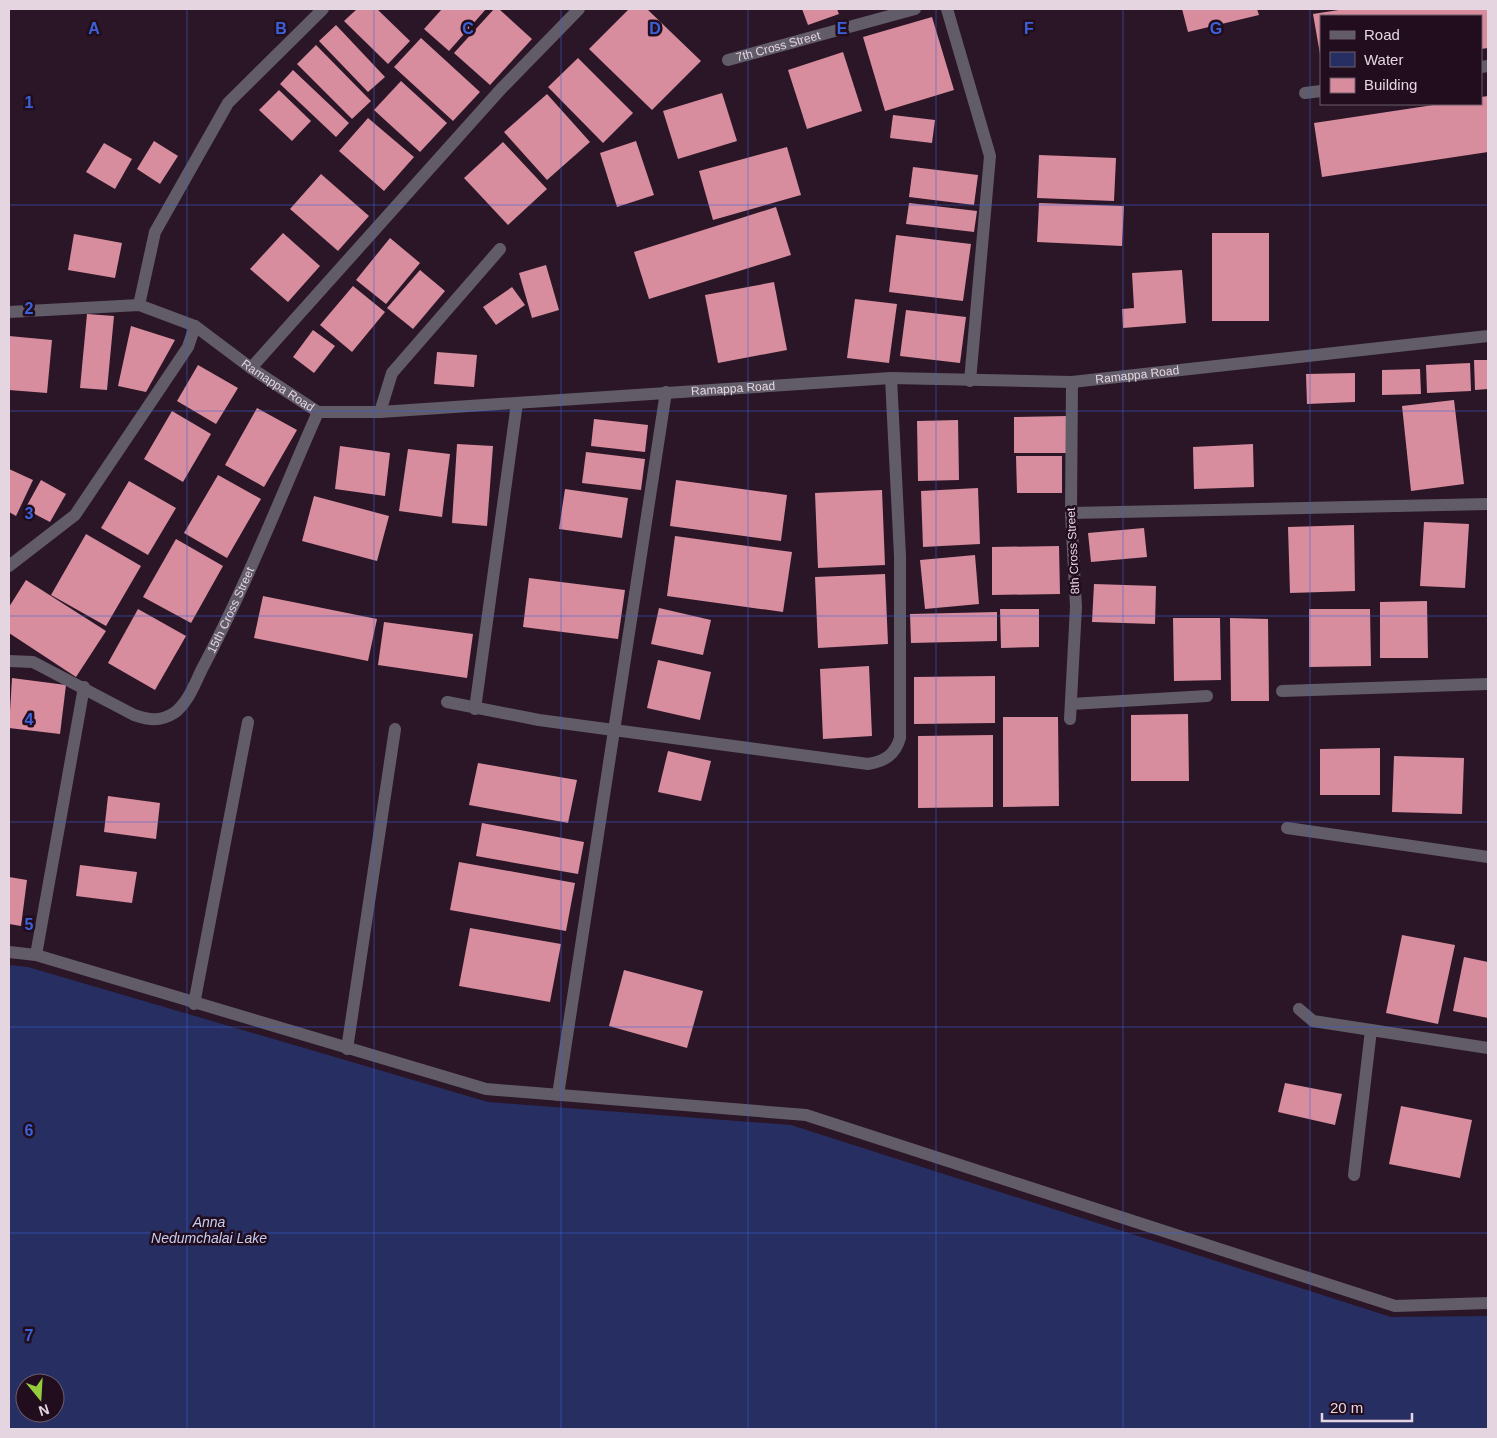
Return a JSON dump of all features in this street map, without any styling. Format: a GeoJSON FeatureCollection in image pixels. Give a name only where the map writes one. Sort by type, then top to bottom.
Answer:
{"type":"FeatureCollection","features":[{"type":"Feature","properties":{"kind":"street"},"geometry":{"type":"LineString","coordinates":[[139,305],[155,232],[228,103],[323,9]]}},
{"type":"Feature","properties":{"kind":"street"},"geometry":{"type":"LineString","coordinates":[[250,368],[501,89],[578,9]]}},
{"type":"Feature","properties":{"kind":"street","name":"7th Cross Street"},"geometry":{"type":"LineString","coordinates":[[728,60],[916,9]]}},
{"type":"Feature","properties":{"kind":"street"},"geometry":{"type":"LineString","coordinates":[[948,9],[990,156],[970,381]]}},
{"type":"Feature","properties":{"kind":"street"},"geometry":{"type":"LineString","coordinates":[[1304,93],[1320,91]]}},
{"type":"Feature","properties":{"kind":"street"},"geometry":{"type":"LineString","coordinates":[[380,412],[392,373],[500,249]]}},
{"type":"Feature","properties":{"kind":"street","name":"Ramappa Road"},"geometry":{"type":"LineString","coordinates":[[9,312],[139,305],[195,326],[250,368],[318,412],[380,412],[892,378],[1072,382],[1488,336]]}},
{"type":"Feature","properties":{"kind":"street"},"geometry":{"type":"LineString","coordinates":[[9,566],[75,515],[188,347],[195,326]]}},
{"type":"Feature","properties":{"kind":"street"},"geometry":{"type":"LineString","coordinates":[[447,702],[475,709],[614,730],[868,764],[880,762],[890,756],[897,748],[900,738],[900,556],[892,378]]}},
{"type":"Feature","properties":{"kind":"street","name":"8th Cross Street"},"geometry":{"type":"LineString","coordinates":[[1070,720],[1076,607],[1071,513],[1072,382]]}},
{"type":"Feature","properties":{"kind":"street"},"geometry":{"type":"LineString","coordinates":[[558,1095],[666,392]]}},
{"type":"Feature","properties":{"kind":"street"},"geometry":{"type":"LineString","coordinates":[[475,709],[516,403]]}},
{"type":"Feature","properties":{"kind":"street","name":"15th Cross Street"},"geometry":{"type":"LineString","coordinates":[[9,660],[33,662],[84,687],[134,715],[148,720],[160,720],[174,712],[184,703],[214,646],[318,412]]}},
{"type":"Feature","properties":{"kind":"street"},"geometry":{"type":"LineString","coordinates":[[1071,513],[1488,504]]}},
{"type":"Feature","properties":{"kind":"street"},"geometry":{"type":"LineString","coordinates":[[1282,691],[1488,684]]}},
{"type":"Feature","properties":{"kind":"street"},"geometry":{"type":"LineString","coordinates":[[36,955],[84,687]]}},
{"type":"Feature","properties":{"kind":"street"},"geometry":{"type":"LineString","coordinates":[[1071,704],[1208,696]]}},
{"type":"Feature","properties":{"kind":"street"},"geometry":{"type":"LineString","coordinates":[[194,1004],[248,722]]}},
{"type":"Feature","properties":{"kind":"street"},"geometry":{"type":"LineString","coordinates":[[347,1048],[395,729]]}},
{"type":"Feature","properties":{"kind":"street"},"geometry":{"type":"LineString","coordinates":[[1287,828],[1488,857]]}},
{"type":"Feature","properties":{"kind":"street"},"geometry":{"type":"LineString","coordinates":[[9,952],[36,955],[194,1004],[486,1089],[806,1115],[1395,1306],[1488,1303]]}},
{"type":"Feature","properties":{"kind":"street"},"geometry":{"type":"LineString","coordinates":[[1299,1009],[1313,1021],[1488,1048]]}},
{"type":"Feature","properties":{"kind":"street"},"geometry":{"type":"LineString","coordinates":[[1354,1175],[1371,1030]]}},
{"type":"Feature","properties":{"kind":"water","name":"Anna Nedumchalai Lake"},"geometry":{"type":"Polygon","coordinates":[[[9,965],[28,967],[488,1102],[791,1125],[1391,1317],[1488,1316],[1488,1429],[9,1429],[9,965]]]}},
{"type":"Feature","properties":{"kind":"building"},"geometry":{"type":"Polygon","coordinates":[[[357,9],[377,9],[410,41],[388,64],[344,21],[357,9]]]}},
{"type":"Feature","properties":{"kind":"building"},"geometry":{"type":"Polygon","coordinates":[[[442,9],[486,9],[449,51],[424,29],[442,9]]]}},
{"type":"Feature","properties":{"kind":"building"},"geometry":{"type":"Polygon","coordinates":[[[494,9],[499,9],[532,39],[490,85],[454,53],[494,9]]]}},
{"type":"Feature","properties":{"kind":"building"},"geometry":{"type":"Polygon","coordinates":[[[629,9],[647,9],[701,61],[652,110],[589,49],[629,9]]]}},
{"type":"Feature","properties":{"kind":"building"},"geometry":{"type":"Polygon","coordinates":[[[802,9],[837,9],[839,14],[808,25],[802,9]]]}},
{"type":"Feature","properties":{"kind":"building"},"geometry":{"type":"Polygon","coordinates":[[[1182,9],[1257,9],[1259,15],[1188,32],[1182,9]]]}},
{"type":"Feature","properties":{"kind":"building"},"geometry":{"type":"Polygon","coordinates":[[[1345,9],[1488,9],[1488,48],[1482,49],[1482,15],[1320,15],[1320,54],[1313,14],[1345,9]]]}},
{"type":"Feature","properties":{"kind":"building"},"geometry":{"type":"Polygon","coordinates":[[[932,17],[954,90],[885,111],[863,37],[932,17]]]}},
{"type":"Feature","properties":{"kind":"building"},"geometry":{"type":"Polygon","coordinates":[[[336,25],[385,77],[368,92],[319,41],[336,25]]]}},
{"type":"Feature","properties":{"kind":"building"},"geometry":{"type":"Polygon","coordinates":[[[421,38],[480,92],[453,121],[394,67],[421,38]]]}},
{"type":"Feature","properties":{"kind":"building"},"geometry":{"type":"Polygon","coordinates":[[[316,45],[371,101],[352,119],[297,64],[316,45]]]}},
{"type":"Feature","properties":{"kind":"building"},"geometry":{"type":"Polygon","coordinates":[[[843,52],[862,111],[807,129],[788,70],[843,52]]]}},
{"type":"Feature","properties":{"kind":"building"},"geometry":{"type":"Polygon","coordinates":[[[578,58],[633,113],[603,143],[548,87],[578,58]]]}},
{"type":"Feature","properties":{"kind":"building"},"geometry":{"type":"Polygon","coordinates":[[[293,70],[349,123],[336,137],[280,84],[293,70]]]}},
{"type":"Feature","properties":{"kind":"building"},"geometry":{"type":"Polygon","coordinates":[[[401,81],[447,123],[420,152],[374,110],[401,81]]]}},
{"type":"Feature","properties":{"kind":"building"},"geometry":{"type":"Polygon","coordinates":[[[279,90],[311,121],[292,141],[259,110],[279,90]]]}},
{"type":"Feature","properties":{"kind":"building"},"geometry":{"type":"Polygon","coordinates":[[[722,93],[737,141],[678,159],[663,111],[722,93]]]}},
{"type":"Feature","properties":{"kind":"building"},"geometry":{"type":"Polygon","coordinates":[[[547,94],[590,142],[547,180],[504,132],[547,94]]]}},
{"type":"Feature","properties":{"kind":"building"},"geometry":{"type":"Polygon","coordinates":[[[1488,96],[1488,152],[1322,177],[1314,123],[1433,105],[1482,105],[1482,97],[1488,96]]]}},
{"type":"Feature","properties":{"kind":"building"},"geometry":{"type":"Polygon","coordinates":[[[893,115],[935,120],[932,143],[890,138],[893,115]]]}},
{"type":"Feature","properties":{"kind":"building"},"geometry":{"type":"Polygon","coordinates":[[[368,118],[414,157],[384,191],[339,151],[368,118]]]}},
{"type":"Feature","properties":{"kind":"building"},"geometry":{"type":"Polygon","coordinates":[[[154,141],[178,156],[160,184],[137,169],[154,141]]]}},
{"type":"Feature","properties":{"kind":"building"},"geometry":{"type":"Polygon","coordinates":[[[636,141],[654,195],[617,207],[600,153],[636,141]]]}},
{"type":"Feature","properties":{"kind":"building"},"geometry":{"type":"Polygon","coordinates":[[[503,142],[547,189],[508,225],[464,178],[503,142]]]}},
{"type":"Feature","properties":{"kind":"building"},"geometry":{"type":"Polygon","coordinates":[[[104,143],[132,159],[115,189],[86,172],[104,143]]]}},
{"type":"Feature","properties":{"kind":"building"},"geometry":{"type":"Polygon","coordinates":[[[787,147],[801,195],[713,220],[699,171],[787,147]]]}},
{"type":"Feature","properties":{"kind":"building"},"geometry":{"type":"Polygon","coordinates":[[[1039,155],[1116,158],[1114,201],[1037,198],[1039,155]]]}},
{"type":"Feature","properties":{"kind":"building"},"geometry":{"type":"Polygon","coordinates":[[[913,167],[978,175],[974,205],[909,197],[913,167]]]}},
{"type":"Feature","properties":{"kind":"building"},"geometry":{"type":"Polygon","coordinates":[[[321,174],[369,216],[338,251],[290,209],[321,174]]]}},
{"type":"Feature","properties":{"kind":"building"},"geometry":{"type":"Polygon","coordinates":[[[909,203],[977,211],[974,232],[906,224],[909,203]]]}},
{"type":"Feature","properties":{"kind":"building"},"geometry":{"type":"Polygon","coordinates":[[[1039,203],[1124,206],[1122,246],[1037,242],[1039,203]]]}},
{"type":"Feature","properties":{"kind":"building"},"geometry":{"type":"Polygon","coordinates":[[[776,207],[791,255],[649,299],[634,252],[776,207]]]}},
{"type":"Feature","properties":{"kind":"building"},"geometry":{"type":"Polygon","coordinates":[[[283,233],[320,266],[288,302],[250,269],[283,233]]]}},
{"type":"Feature","properties":{"kind":"building"},"geometry":{"type":"Polygon","coordinates":[[[1212,233],[1269,233],[1269,321],[1212,321],[1212,233]]]}},
{"type":"Feature","properties":{"kind":"building"},"geometry":{"type":"Polygon","coordinates":[[[74,234],[122,243],[115,278],[68,270],[74,234]]]}},
{"type":"Feature","properties":{"kind":"building"},"geometry":{"type":"Polygon","coordinates":[[[896,235],[971,244],[963,301],[889,292],[896,235]]]}},
{"type":"Feature","properties":{"kind":"building"},"geometry":{"type":"Polygon","coordinates":[[[390,238],[420,263],[386,304],[356,280],[390,238]]]}},
{"type":"Feature","properties":{"kind":"building"},"geometry":{"type":"Polygon","coordinates":[[[546,265],[559,310],[532,318],[519,273],[546,265]]]}},
{"type":"Feature","properties":{"kind":"building"},"geometry":{"type":"Polygon","coordinates":[[[420,270],[445,291],[413,329],[387,308],[420,270]]]}},
{"type":"Feature","properties":{"kind":"building"},"geometry":{"type":"Polygon","coordinates":[[[1182,270],[1186,323],[1123,328],[1122,309],[1134,308],[1132,273],[1182,270]]]}},
{"type":"Feature","properties":{"kind":"building"},"geometry":{"type":"Polygon","coordinates":[[[774,282],[787,350],[718,363],[705,295],[774,282]]]}},
{"type":"Feature","properties":{"kind":"building"},"geometry":{"type":"Polygon","coordinates":[[[353,286],[385,312],[352,352],[320,325],[353,286]]]}},
{"type":"Feature","properties":{"kind":"building"},"geometry":{"type":"Polygon","coordinates":[[[512,287],[525,305],[496,325],[483,307],[512,287]]]}},
{"type":"Feature","properties":{"kind":"building"},"geometry":{"type":"Polygon","coordinates":[[[855,299],[897,304],[889,363],[847,358],[855,299]]]}},
{"type":"Feature","properties":{"kind":"building"},"geometry":{"type":"Polygon","coordinates":[[[906,310],[966,317],[960,363],[900,356],[906,310]]]}},
{"type":"Feature","properties":{"kind":"building"},"geometry":{"type":"Polygon","coordinates":[[[87,314],[114,316],[107,390],[80,388],[87,314]]]}},
{"type":"Feature","properties":{"kind":"building"},"geometry":{"type":"Polygon","coordinates":[[[131,326],[175,340],[146,392],[118,386],[131,326]]]}},
{"type":"Feature","properties":{"kind":"building"},"geometry":{"type":"Polygon","coordinates":[[[313,330],[335,346],[314,373],[293,357],[313,330]]]}},
{"type":"Feature","properties":{"kind":"building"},"geometry":{"type":"Polygon","coordinates":[[[9,336],[52,340],[47,393],[9,390],[9,336]]]}},
{"type":"Feature","properties":{"kind":"building"},"geometry":{"type":"Polygon","coordinates":[[[437,352],[477,355],[474,387],[434,384],[437,352]]]}},
{"type":"Feature","properties":{"kind":"building"},"geometry":{"type":"Polygon","coordinates":[[[1474,360],[1488,360],[1488,389],[1475,390],[1474,360]]]}},
{"type":"Feature","properties":{"kind":"building"},"geometry":{"type":"Polygon","coordinates":[[[1470,363],[1471,391],[1427,393],[1426,365],[1470,363]]]}},
{"type":"Feature","properties":{"kind":"building"},"geometry":{"type":"Polygon","coordinates":[[[198,365],[238,388],[216,424],[177,401],[198,365]]]}},
{"type":"Feature","properties":{"kind":"building"},"geometry":{"type":"Polygon","coordinates":[[[1420,369],[1421,394],[1382,395],[1382,370],[1420,369]]]}},
{"type":"Feature","properties":{"kind":"building"},"geometry":{"type":"Polygon","coordinates":[[[1355,373],[1355,402],[1307,404],[1306,374],[1355,373]]]}},
{"type":"Feature","properties":{"kind":"building"},"geometry":{"type":"Polygon","coordinates":[[[1454,400],[1464,484],[1411,491],[1402,406],[1454,400]]]}},
{"type":"Feature","properties":{"kind":"building"},"geometry":{"type":"Polygon","coordinates":[[[257,408],[297,430],[264,487],[225,465],[257,408]]]}},
{"type":"Feature","properties":{"kind":"building"},"geometry":{"type":"Polygon","coordinates":[[[172,411],[211,434],[183,482],[144,459],[172,411]]]}},
{"type":"Feature","properties":{"kind":"building"},"geometry":{"type":"Polygon","coordinates":[[[1068,416],[1068,453],[1014,453],[1014,417],[1068,416]]]}},
{"type":"Feature","properties":{"kind":"building"},"geometry":{"type":"Polygon","coordinates":[[[594,419],[648,425],[645,452],[591,446],[594,419]]]}},
{"type":"Feature","properties":{"kind":"building"},"geometry":{"type":"Polygon","coordinates":[[[958,420],[959,480],[918,481],[917,421],[958,420]]]}},
{"type":"Feature","properties":{"kind":"building"},"geometry":{"type":"Polygon","coordinates":[[[457,444],[493,446],[487,526],[452,523],[457,444]]]}},
{"type":"Feature","properties":{"kind":"building"},"geometry":{"type":"Polygon","coordinates":[[[1253,444],[1254,487],[1194,489],[1193,447],[1253,444]]]}},
{"type":"Feature","properties":{"kind":"building"},"geometry":{"type":"Polygon","coordinates":[[[340,446],[390,453],[385,496],[335,489],[340,446]]]}},
{"type":"Feature","properties":{"kind":"building"},"geometry":{"type":"Polygon","coordinates":[[[408,449],[450,454],[442,517],[399,511],[408,449]]]}},
{"type":"Feature","properties":{"kind":"building"},"geometry":{"type":"Polygon","coordinates":[[[586,452],[645,459],[641,490],[582,483],[586,452]]]}},
{"type":"Feature","properties":{"kind":"building"},"geometry":{"type":"Polygon","coordinates":[[[1016,456],[1062,456],[1062,493],[1017,493],[1016,456]]]}},
{"type":"Feature","properties":{"kind":"building"},"geometry":{"type":"Polygon","coordinates":[[[9,469],[33,480],[16,516],[9,512],[9,469]]]}},
{"type":"Feature","properties":{"kind":"building"},"geometry":{"type":"Polygon","coordinates":[[[218,475],[261,499],[227,558],[184,533],[218,475]]]}},
{"type":"Feature","properties":{"kind":"building"},"geometry":{"type":"Polygon","coordinates":[[[41,480],[66,494],[50,522],[25,509],[41,480]]]}},
{"type":"Feature","properties":{"kind":"building"},"geometry":{"type":"Polygon","coordinates":[[[676,480],[787,495],[781,541],[670,526],[676,480]]]}},
{"type":"Feature","properties":{"kind":"building"},"geometry":{"type":"Polygon","coordinates":[[[129,481],[176,508],[148,555],[101,528],[129,481]]]}},
{"type":"Feature","properties":{"kind":"building"},"geometry":{"type":"Polygon","coordinates":[[[978,488],[980,544],[923,547],[921,491],[978,488]]]}},
{"type":"Feature","properties":{"kind":"building"},"geometry":{"type":"Polygon","coordinates":[[[565,489],[628,498],[622,538],[559,529],[565,489]]]}},
{"type":"Feature","properties":{"kind":"building"},"geometry":{"type":"Polygon","coordinates":[[[882,490],[885,565],[818,568],[815,493],[882,490]]]}},
{"type":"Feature","properties":{"kind":"building"},"geometry":{"type":"Polygon","coordinates":[[[314,496],[389,516],[377,561],[302,541],[314,496]]]}},
{"type":"Feature","properties":{"kind":"building"},"geometry":{"type":"Polygon","coordinates":[[[1424,522],[1469,524],[1465,588],[1420,586],[1424,522]]]}},
{"type":"Feature","properties":{"kind":"building"},"geometry":{"type":"Polygon","coordinates":[[[1354,525],[1355,591],[1290,593],[1288,527],[1354,525]]]}},
{"type":"Feature","properties":{"kind":"building"},"geometry":{"type":"Polygon","coordinates":[[[1144,528],[1147,557],[1091,562],[1088,533],[1144,528]]]}},
{"type":"Feature","properties":{"kind":"building"},"geometry":{"type":"Polygon","coordinates":[[[86,534],[141,566],[106,626],[51,595],[86,534]]]}},
{"type":"Feature","properties":{"kind":"building"},"geometry":{"type":"Polygon","coordinates":[[[675,536],[792,552],[783,612],[667,596],[675,536]]]}},
{"type":"Feature","properties":{"kind":"building"},"geometry":{"type":"Polygon","coordinates":[[[176,539],[223,566],[191,623],[143,597],[176,539]]]}},
{"type":"Feature","properties":{"kind":"building"},"geometry":{"type":"Polygon","coordinates":[[[1059,546],[1060,594],[992,595],[992,547],[1059,546]]]}},
{"type":"Feature","properties":{"kind":"building"},"geometry":{"type":"Polygon","coordinates":[[[975,555],[979,604],[925,609],[920,560],[975,555]]]}},
{"type":"Feature","properties":{"kind":"building"},"geometry":{"type":"Polygon","coordinates":[[[885,574],[888,644],[818,648],[815,577],[885,574]]]}},
{"type":"Feature","properties":{"kind":"building"},"geometry":{"type":"Polygon","coordinates":[[[529,578],[625,590],[618,639],[523,627],[529,578]]]}},
{"type":"Feature","properties":{"kind":"building"},"geometry":{"type":"Polygon","coordinates":[[[26,580],[106,631],[76,677],[9,633],[9,607],[26,580]]]}},
{"type":"Feature","properties":{"kind":"building"},"geometry":{"type":"Polygon","coordinates":[[[1094,584],[1156,586],[1155,624],[1092,622],[1094,584]]]}},
{"type":"Feature","properties":{"kind":"building"},"geometry":{"type":"Polygon","coordinates":[[[263,596],[377,619],[368,661],[254,638],[263,596]]]}},
{"type":"Feature","properties":{"kind":"building"},"geometry":{"type":"Polygon","coordinates":[[[1427,601],[1428,658],[1380,658],[1380,602],[1427,601]]]}},
{"type":"Feature","properties":{"kind":"building"},"geometry":{"type":"Polygon","coordinates":[[[659,608],[711,620],[703,655],[651,644],[659,608]]]}},
{"type":"Feature","properties":{"kind":"building"},"geometry":{"type":"Polygon","coordinates":[[[138,609],[186,636],[155,690],[108,663],[138,609]]]}},
{"type":"Feature","properties":{"kind":"building"},"geometry":{"type":"Polygon","coordinates":[[[1000,609],[1039,609],[1039,647],[1001,648],[1000,609]]]}},
{"type":"Feature","properties":{"kind":"building"},"geometry":{"type":"Polygon","coordinates":[[[1309,609],[1370,609],[1371,666],[1309,667],[1309,609]]]}},
{"type":"Feature","properties":{"kind":"building"},"geometry":{"type":"Polygon","coordinates":[[[997,612],[997,641],[911,643],[910,614],[997,612]]]}},
{"type":"Feature","properties":{"kind":"building"},"geometry":{"type":"Polygon","coordinates":[[[1173,618],[1220,618],[1221,680],[1174,681],[1173,618]]]}},
{"type":"Feature","properties":{"kind":"building"},"geometry":{"type":"Polygon","coordinates":[[[1230,618],[1268,619],[1269,701],[1231,701],[1230,618]]]}},
{"type":"Feature","properties":{"kind":"building"},"geometry":{"type":"Polygon","coordinates":[[[384,622],[473,634],[467,678],[378,665],[384,622]]]}},
{"type":"Feature","properties":{"kind":"building"},"geometry":{"type":"Polygon","coordinates":[[[658,660],[711,672],[700,720],[647,708],[658,660]]]}},
{"type":"Feature","properties":{"kind":"building"},"geometry":{"type":"Polygon","coordinates":[[[869,666],[872,736],[823,739],[820,669],[869,666]]]}},
{"type":"Feature","properties":{"kind":"building"},"geometry":{"type":"Polygon","coordinates":[[[995,676],[995,723],[914,724],[914,677],[995,676]]]}},
{"type":"Feature","properties":{"kind":"building"},"geometry":{"type":"Polygon","coordinates":[[[12,678],[66,685],[60,734],[9,728],[12,678]]]}},
{"type":"Feature","properties":{"kind":"building"},"geometry":{"type":"Polygon","coordinates":[[[1188,714],[1189,781],[1131,781],[1131,715],[1188,714]]]}},
{"type":"Feature","properties":{"kind":"building"},"geometry":{"type":"Polygon","coordinates":[[[1003,717],[1058,717],[1059,806],[1003,807],[1003,717]]]}},
{"type":"Feature","properties":{"kind":"building"},"geometry":{"type":"Polygon","coordinates":[[[993,735],[993,807],[918,808],[918,736],[993,735]]]}},
{"type":"Feature","properties":{"kind":"building"},"geometry":{"type":"Polygon","coordinates":[[[1380,748],[1380,795],[1320,795],[1320,749],[1380,748]]]}},
{"type":"Feature","properties":{"kind":"building"},"geometry":{"type":"Polygon","coordinates":[[[668,751],[711,761],[701,801],[658,792],[668,751]]]}},
{"type":"Feature","properties":{"kind":"building"},"geometry":{"type":"Polygon","coordinates":[[[1394,756],[1464,758],[1462,814],[1392,812],[1394,756]]]}},
{"type":"Feature","properties":{"kind":"building"},"geometry":{"type":"Polygon","coordinates":[[[478,763],[577,780],[568,823],[469,805],[478,763]]]}},
{"type":"Feature","properties":{"kind":"building"},"geometry":{"type":"Polygon","coordinates":[[[108,796],[160,803],[156,839],[104,832],[108,796]]]}},
{"type":"Feature","properties":{"kind":"building"},"geometry":{"type":"Polygon","coordinates":[[[482,823],[584,842],[578,874],[476,856],[482,823]]]}},
{"type":"Feature","properties":{"kind":"building"},"geometry":{"type":"Polygon","coordinates":[[[459,862],[575,883],[566,931],[450,910],[459,862]]]}},
{"type":"Feature","properties":{"kind":"building"},"geometry":{"type":"Polygon","coordinates":[[[80,865],[137,872],[132,903],[76,896],[80,865]]]}},
{"type":"Feature","properties":{"kind":"building"},"geometry":{"type":"Polygon","coordinates":[[[9,877],[27,880],[21,926],[9,924],[9,877]]]}},
{"type":"Feature","properties":{"kind":"building"},"geometry":{"type":"Polygon","coordinates":[[[470,928],[561,944],[550,1002],[459,986],[470,928]]]}},
{"type":"Feature","properties":{"kind":"building"},"geometry":{"type":"Polygon","coordinates":[[[1402,935],[1455,945],[1438,1024],[1386,1013],[1402,935]]]}},
{"type":"Feature","properties":{"kind":"building"},"geometry":{"type":"Polygon","coordinates":[[[1464,957],[1488,962],[1488,1018],[1453,1011],[1464,957]]]}},
{"type":"Feature","properties":{"kind":"building"},"geometry":{"type":"Polygon","coordinates":[[[624,970],[703,991],[687,1048],[609,1026],[624,970]]]}},
{"type":"Feature","properties":{"kind":"building"},"geometry":{"type":"Polygon","coordinates":[[[1285,1083],[1342,1094],[1335,1125],[1278,1112],[1285,1083]]]}},
{"type":"Feature","properties":{"kind":"building"},"geometry":{"type":"Polygon","coordinates":[[[1401,1106],[1472,1120],[1460,1178],[1389,1164],[1401,1106]]]}}]}
